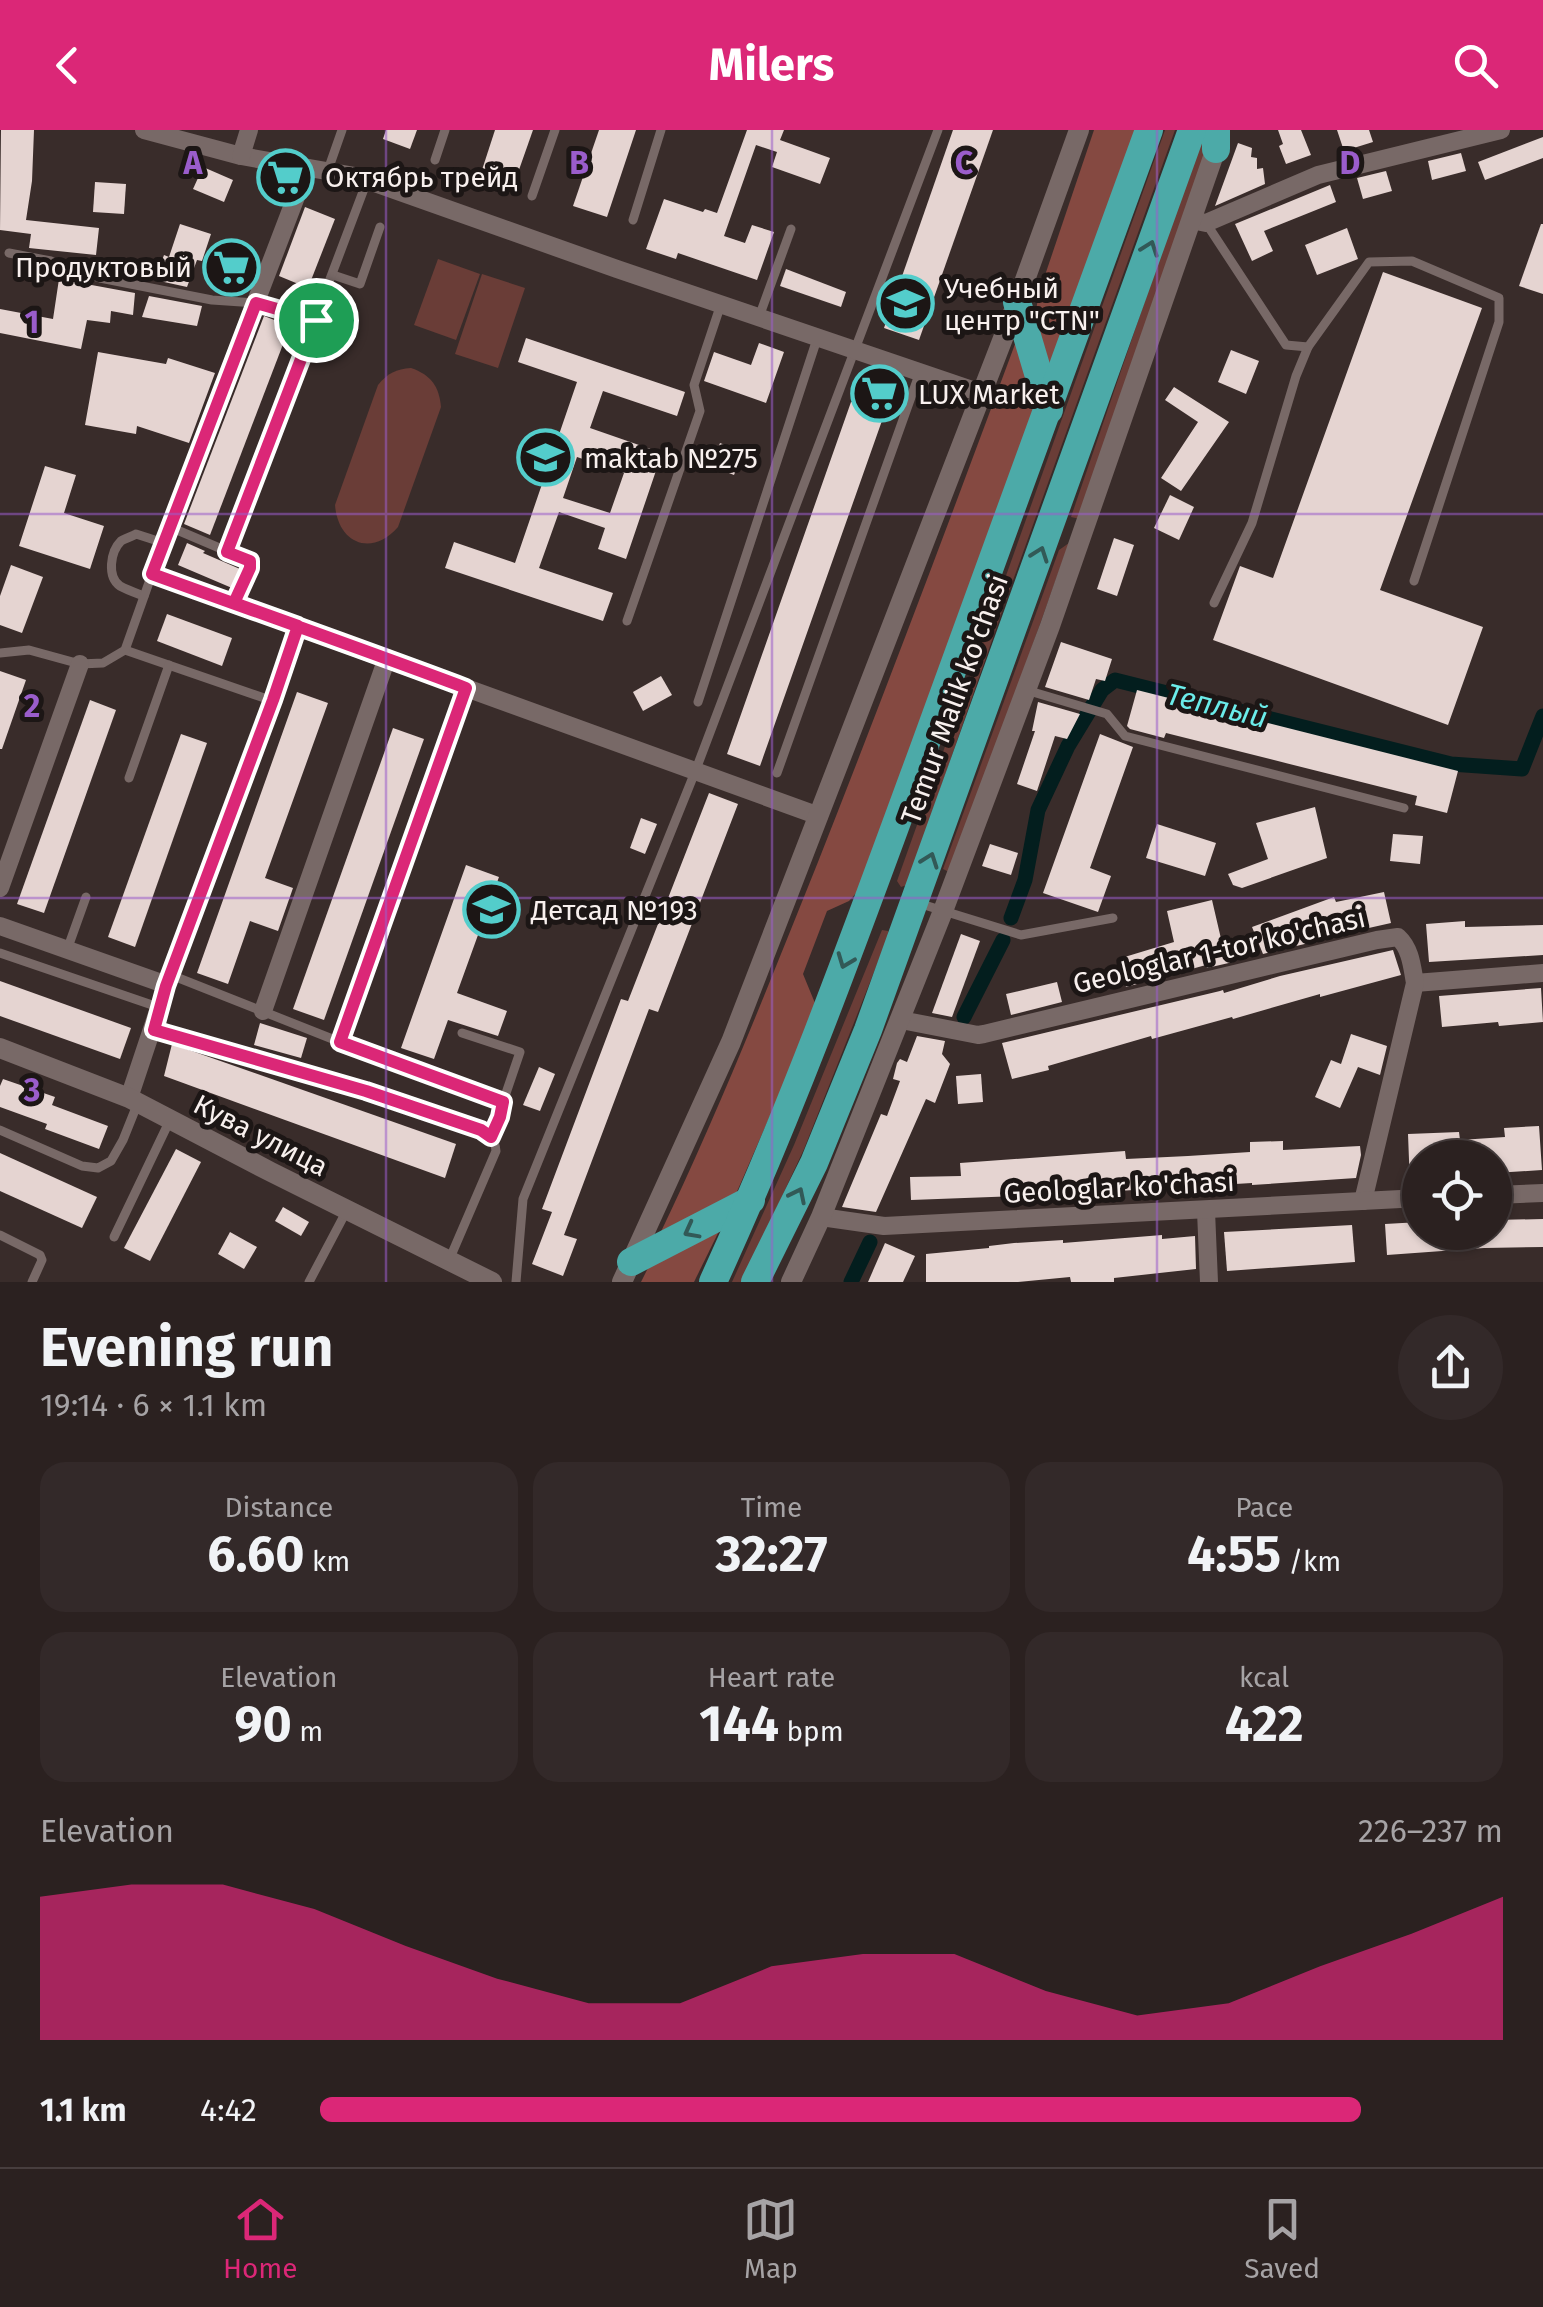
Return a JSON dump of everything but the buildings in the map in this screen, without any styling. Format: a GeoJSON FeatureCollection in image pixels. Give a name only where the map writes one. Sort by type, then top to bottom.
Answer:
{"type":"FeatureCollection","features":[{"type":"Feature","properties":{"kind":"highway","name":"Temur Malik ko'chasi"},"geometry":{"type":"LineString","coordinates":[[713,1282],[750,1200],[870,896],[1149,130]]}},
{"type":"Feature","properties":{"kind":"highway","name":"Temur Malik ko'chasi"},"geometry":{"type":"LineString","coordinates":[[755,1282],[844,1093],[1192,130]]}},
{"type":"Feature","properties":{"kind":"highway"},"geometry":{"type":"LineString","coordinates":[[1016,302],[1049,410]]}},
{"type":"Feature","properties":{"kind":"highway"},"geometry":{"type":"LineString","coordinates":[[870,896],[914,906]]}},
{"type":"Feature","properties":{"kind":"highway"},"geometry":{"type":"LineString","coordinates":[[626,1272],[750,1200]]}},
{"type":"Feature","properties":{"kind":"street"},"geometry":{"type":"LineString","coordinates":[[144,130],[241,156],[328,170],[368,181],[981,393]]}},
{"type":"Feature","properties":{"kind":"street"},"geometry":{"type":"LineString","coordinates":[[241,156],[248,130]]}},
{"type":"Feature","properties":{"kind":"street"},"geometry":{"type":"LineString","coordinates":[[626,1272],[731,1042],[1080,130]]}},
{"type":"Feature","properties":{"kind":"street"},"geometry":{"type":"LineString","coordinates":[[1198,221],[1318,175],[1501,130]]}},
{"type":"Feature","properties":{"kind":"street"},"geometry":{"type":"LineString","coordinates":[[791,1282],[902,1020],[1026,690],[1198,221],[1218,136]]}},
{"type":"Feature","properties":{"kind":"street"},"geometry":{"type":"LineString","coordinates":[[306,168],[152,574],[818,816]]}},
{"type":"Feature","properties":{"kind":"street"},"geometry":{"type":"LineString","coordinates":[[134,1100],[168,980],[298,626]]}},
{"type":"Feature","properties":{"kind":"street"},"geometry":{"type":"LineString","coordinates":[[263,1010],[386,658]]}},
{"type":"Feature","properties":{"kind":"street"},"geometry":{"type":"LineString","coordinates":[[0,888],[80,664]]}},
{"type":"Feature","properties":{"kind":"street"},"geometry":{"type":"LineString","coordinates":[[340,1042],[466,688]]}},
{"type":"Feature","properties":{"kind":"street"},"geometry":{"type":"LineString","coordinates":[[0,926],[168,980]]}},
{"type":"Feature","properties":{"kind":"street","name":"Geologlar 1-tor ko'chasi"},"geometry":{"type":"LineString","coordinates":[[902,1020],[984,1034],[1398,937],[1410,954],[1415,983]]}},
{"type":"Feature","properties":{"kind":"street"},"geometry":{"type":"LineString","coordinates":[[1364,1201],[1415,983],[1543,974]]}},
{"type":"Feature","properties":{"kind":"street","name":"Кува улица"},"geometry":{"type":"LineString","coordinates":[[0,1048],[134,1100],[492,1282]]}},
{"type":"Feature","properties":{"kind":"street"},"geometry":{"type":"LineString","coordinates":[[1512,1194],[1543,1193]]}},
{"type":"Feature","properties":{"kind":"street","name":"Geologlar ko'chasi"},"geometry":{"type":"LineString","coordinates":[[821,1217],[884,1226],[1402,1199]]}},
{"type":"Feature","properties":{"kind":"street"},"geometry":{"type":"LineString","coordinates":[[1206,1211],[1209,1282]]}},
{"type":"Feature","properties":{"kind":"lane"},"geometry":{"type":"LineString","coordinates":[[328,170],[342,130]]}},
{"type":"Feature","properties":{"kind":"lane"},"geometry":{"type":"LineString","coordinates":[[435,160],[445,130]]}},
{"type":"Feature","properties":{"kind":"lane"},"geometry":{"type":"LineString","coordinates":[[532,196],[554,130]]}},
{"type":"Feature","properties":{"kind":"lane"},"geometry":{"type":"LineString","coordinates":[[633,220],[661,130]]}},
{"type":"Feature","properties":{"kind":"lane"},"geometry":{"type":"LineString","coordinates":[[516,1282],[523,1198],[695,772],[938,130]]}},
{"type":"Feature","properties":{"kind":"lane"},"geometry":{"type":"LineString","coordinates":[[227,552],[368,181]]}},
{"type":"Feature","properties":{"kind":"lane"},"geometry":{"type":"LineString","coordinates":[[1198,221],[1286,345],[1308,346]]}},
{"type":"Feature","properties":{"kind":"lane"},"geometry":{"type":"LineString","coordinates":[[332,274],[360,284],[380,227]]}},
{"type":"Feature","properties":{"kind":"lane"},"geometry":{"type":"LineString","coordinates":[[759,316],[792,230]]}},
{"type":"Feature","properties":{"kind":"lane"},"geometry":{"type":"LineString","coordinates":[[8,252],[152,288],[212,300],[256,303],[316,320]]}},
{"type":"Feature","properties":{"kind":"lane"},"geometry":{"type":"LineString","coordinates":[[1214,604],[1252,523],[1308,346],[1369,262],[1412,261],[1500,298],[1499,322],[1414,581]]}},
{"type":"Feature","properties":{"kind":"lane"},"geometry":{"type":"LineString","coordinates":[[626,621],[700,411],[694,385],[721,304]]}},
{"type":"Feature","properties":{"kind":"lane"},"geometry":{"type":"LineString","coordinates":[[698,702],[818,336]]}},
{"type":"Feature","properties":{"kind":"lane"},"geometry":{"type":"LineString","coordinates":[[777,773],[920,372]]}},
{"type":"Feature","properties":{"kind":"lane"},"geometry":{"type":"LineString","coordinates":[[144,596],[120,586],[113,578],[114,554],[121,540],[136,534],[167,535],[250,561],[234,603]]}},
{"type":"Feature","properties":{"kind":"lane"},"geometry":{"type":"LineString","coordinates":[[0,653],[29,650],[80,664],[103,663],[125,650],[152,574]]}},
{"type":"Feature","properties":{"kind":"lane"},"geometry":{"type":"LineString","coordinates":[[125,650],[273,700]]}},
{"type":"Feature","properties":{"kind":"lane"},"geometry":{"type":"LineString","coordinates":[[129,778],[169,665]]}},
{"type":"Feature","properties":{"kind":"lane"},"geometry":{"type":"LineString","coordinates":[[1026,690],[1107,714],[1124,736],[1404,808]]}},
{"type":"Feature","properties":{"kind":"lane"},"geometry":{"type":"LineString","coordinates":[[67,950],[86,898]]}},
{"type":"Feature","properties":{"kind":"lane"},"geometry":{"type":"LineString","coordinates":[[914,906],[1021,935],[1113,918]]}},
{"type":"Feature","properties":{"kind":"lane"},"geometry":{"type":"LineString","coordinates":[[0,953],[160,1008]]}},
{"type":"Feature","properties":{"kind":"lane"},"geometry":{"type":"LineString","coordinates":[[168,980],[263,1010],[503,1102]]}},
{"type":"Feature","properties":{"kind":"lane"},"geometry":{"type":"LineString","coordinates":[[154,1030],[366,1091],[481,1130],[491,1137],[496,1151],[448,1260]]}},
{"type":"Feature","properties":{"kind":"lane"},"geometry":{"type":"LineString","coordinates":[[462,1033],[520,1052],[491,1137]]}},
{"type":"Feature","properties":{"kind":"lane"},"geometry":{"type":"LineString","coordinates":[[0,1130],[82,1166],[98,1168],[111,1161],[123,1140],[134,1100]]}},
{"type":"Feature","properties":{"kind":"lane"},"geometry":{"type":"LineString","coordinates":[[114,1237],[170,1120]]}},
{"type":"Feature","properties":{"kind":"lane"},"geometry":{"type":"LineString","coordinates":[[308,1282],[346,1210]]}},
{"type":"Feature","properties":{"kind":"lane"},"geometry":{"type":"LineString","coordinates":[[0,1235],[40,1255],[42,1260],[32,1282]]}},
{"type":"Feature","properties":{"kind":"shaded area"},"geometry":{"type":"Polygon","coordinates":[[[1094,130],[1136,130],[1049,372],[1035,316],[1039,293],[1094,130]]]}},
{"type":"Feature","properties":{"kind":"shaded area"},"geometry":{"type":"Polygon","coordinates":[[[1165,130],[1175,130],[907,885],[901,887],[897,881],[1165,130]]]}},
{"type":"Feature","properties":{"kind":"shaded area"},"geometry":{"type":"Polygon","coordinates":[[[1206,130],[1205,162],[1080,519],[1071,517],[1176,210],[1206,130]]]}},
{"type":"Feature","properties":{"kind":"shaded area"},"geometry":{"type":"Polygon","coordinates":[[[438,259],[480,274],[456,340],[414,325],[438,259]]]}},
{"type":"Feature","properties":{"kind":"shaded area"},"geometry":{"type":"Polygon","coordinates":[[[482,274],[525,288],[498,368],[455,354],[482,274]]]}},
{"type":"Feature","properties":{"kind":"shaded area"},"geometry":{"type":"Polygon","coordinates":[[[1018,336],[1037,408],[858,891],[849,901],[827,911],[803,974],[817,1008],[732,1203],[657,1240],[721,1099],[818,862],[1018,336]]]}},
{"type":"Feature","properties":{"kind":"shaded area"},"geometry":{"type":"Polygon","coordinates":[[[411,368],[433,382],[441,407],[398,527],[378,542],[358,542],[342,529],[335,505],[378,385],[393,372],[411,368]]]}},
{"type":"Feature","properties":{"kind":"shaded area"},"geometry":{"type":"Polygon","coordinates":[[[1069,543],[951,873],[943,869],[1059,550],[1069,543]]]}},
{"type":"Feature","properties":{"kind":"shaded area"},"geometry":{"type":"Polygon","coordinates":[[[882,930],[889,934],[804,1149],[742,1282],[732,1282],[794,1145],[882,930]]]}},
{"type":"Feature","properties":{"kind":"shaded area"},"geometry":{"type":"Polygon","coordinates":[[[721,1227],[694,1282],[641,1282],[651,1262],[721,1227]]]}},
{"type":"Feature","properties":{"kind":"waterway","name":"Теплый"},"geometry":{"type":"LineString","coordinates":[[1011,918],[1025,880],[1038,810],[1068,746],[1102,690],[1115,680],[1451,764],[1522,769],[1543,716]]}},
{"type":"Feature","properties":{"kind":"waterway","name":"Теплый"},"geometry":{"type":"LineString","coordinates":[[964,1017],[1003,940]]}},
{"type":"Feature","properties":{"kind":"waterway","name":"Теплый"},"geometry":{"type":"LineString","coordinates":[[851,1282],[870,1242]]}},
{"type":"Feature","properties":{"kind":"place","name":"Октябрь трейд"},"geometry":{"type":"Point","coordinates":[286,177]}},
{"type":"Feature","properties":{"kind":"place","name":"Продуктовый"},"geometry":{"type":"Point","coordinates":[231,267]}},
{"type":"Feature","properties":{"kind":"place","name":"Учебный центр \"CTN\""},"geometry":{"type":"Point","coordinates":[905,304]}},
{"type":"Feature","properties":{"kind":"place","name":"LUX Market"},"geometry":{"type":"Point","coordinates":[879,394]}},
{"type":"Feature","properties":{"kind":"place","name":"maktab №275"},"geometry":{"type":"Point","coordinates":[545,458]}},
{"type":"Feature","properties":{"kind":"place","name":"Детсад №193"},"geometry":{"type":"Point","coordinates":[492,910]}},
{"type":"Feature","properties":{"kind":"route"},"geometry":{"type":"LineString","coordinates":[[316,320],[227,552],[250,561],[234,603],[298,626],[166,986],[154,1030],[366,1091],[481,1130],[491,1137],[503,1102],[340,1042],[466,688],[298,626],[152,574],[256,303],[316,320]]}}]}
